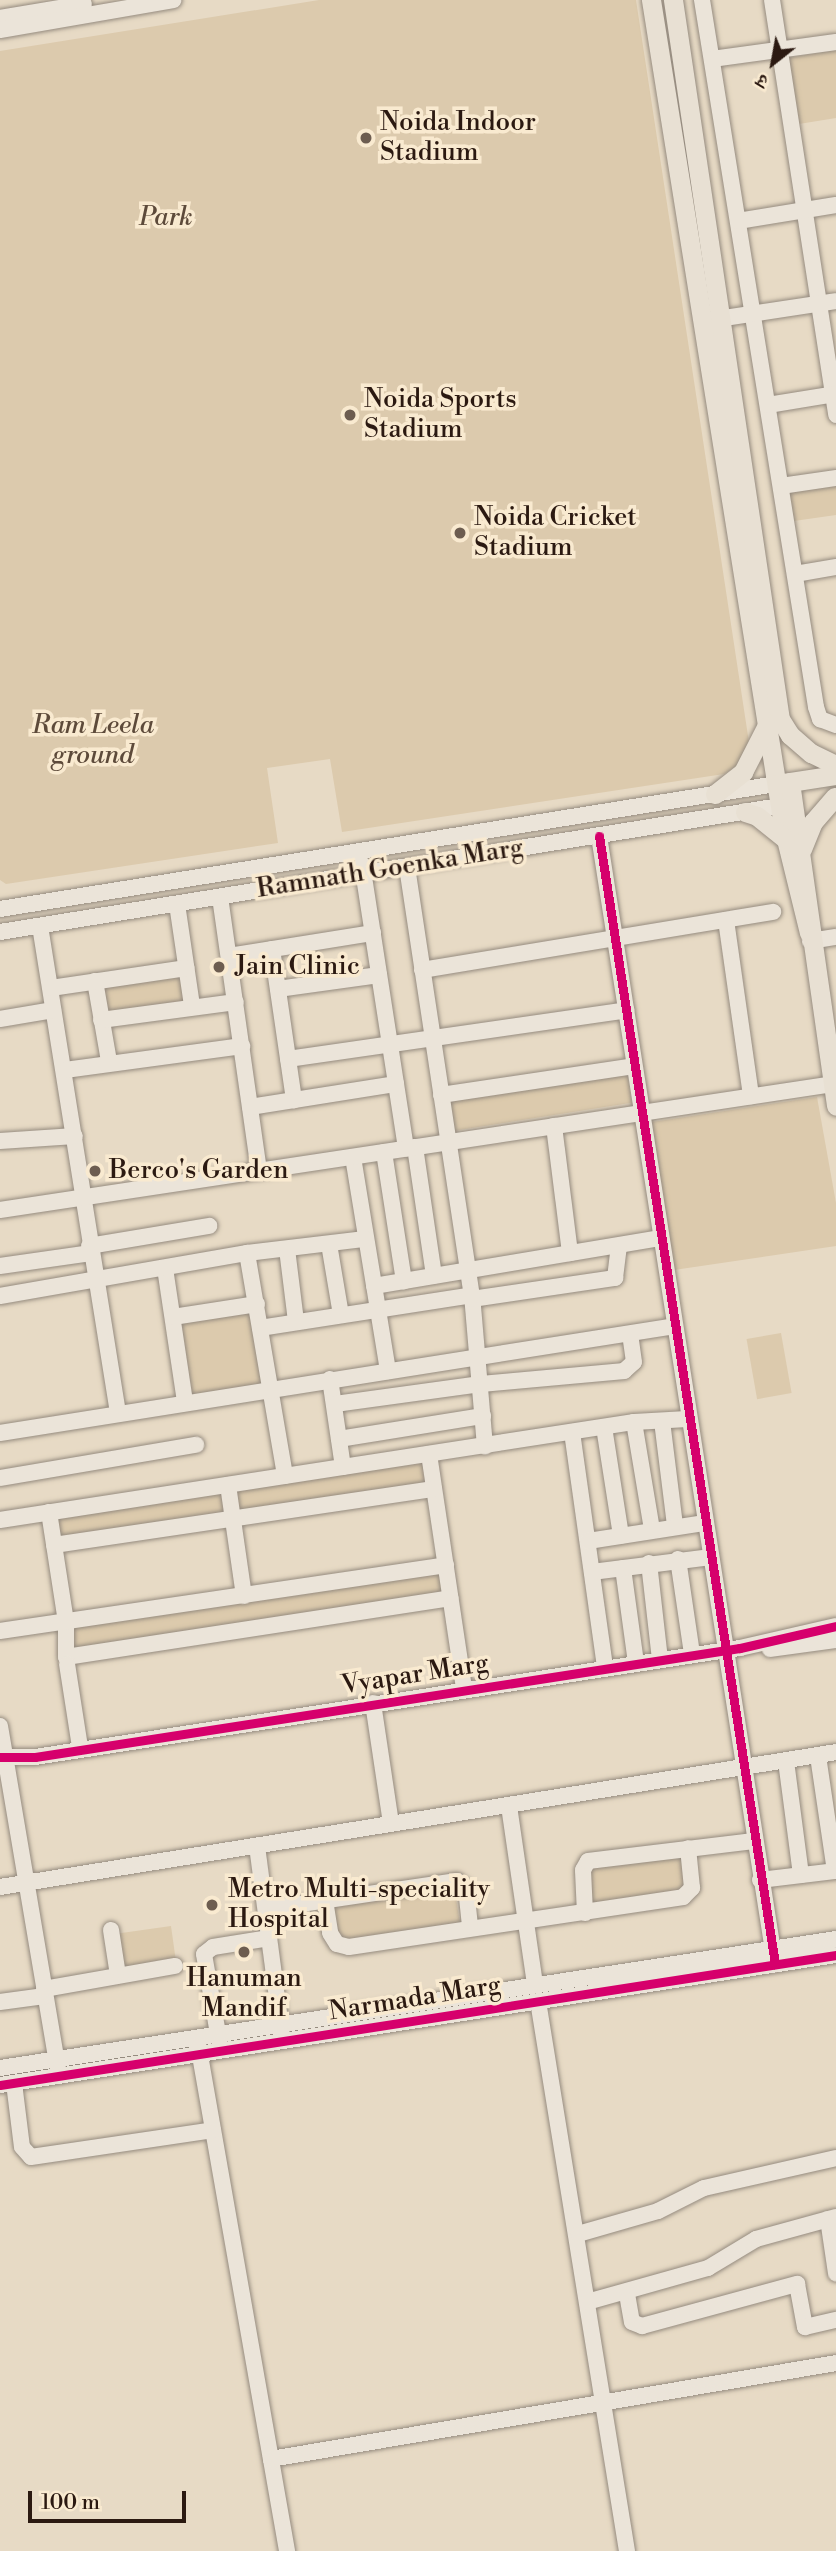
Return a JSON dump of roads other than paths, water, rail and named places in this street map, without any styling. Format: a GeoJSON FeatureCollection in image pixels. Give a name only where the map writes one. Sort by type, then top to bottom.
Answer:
{"type":"FeatureCollection","features":[{"type":"Feature","properties":{"kind":"main road"},"geometry":{"type":"LineString","coordinates":[[651,0],[711,320],[780,719],[790,735],[811,753],[836,765]]}},
{"type":"Feature","properties":{"kind":"main road"},"geometry":{"type":"LineString","coordinates":[[673,0],[711,320],[766,726],[783,783],[832,1052],[832,1084],[836,1106]]}},
{"type":"Feature","properties":{"kind":"main road"},"geometry":{"type":"LineString","coordinates":[[715,793],[743,772],[766,726]]}},
{"type":"Feature","properties":{"kind":"main road"},"geometry":{"type":"LineString","coordinates":[[783,783],[836,775]]}},
{"type":"Feature","properties":{"kind":"main road"},"geometry":{"type":"LineString","coordinates":[[787,805],[835,797]]}},
{"type":"Feature","properties":{"kind":"main road"},"geometry":{"type":"LineString","coordinates":[[794,844],[835,797]]}},
{"type":"Feature","properties":{"kind":"main road"},"geometry":{"type":"LineString","coordinates":[[745,812],[757,816],[794,844]]}},
{"type":"Feature","properties":{"kind":"street"},"geometry":{"type":"LineString","coordinates":[[0,18],[111,0]]}},
{"type":"Feature","properties":{"kind":"street"},"geometry":{"type":"LineString","coordinates":[[0,30],[143,2],[173,0]]}},
{"type":"Feature","properties":{"kind":"street"},"geometry":{"type":"LineString","coordinates":[[702,0],[816,707],[820,719],[836,725]]}},
{"type":"Feature","properties":{"kind":"street"},"geometry":{"type":"LineString","coordinates":[[772,0],[836,415]]}},
{"type":"Feature","properties":{"kind":"street"},"geometry":{"type":"LineString","coordinates":[[712,59],[836,42]]}},
{"type":"Feature","properties":{"kind":"street"},"geometry":{"type":"LineString","coordinates":[[738,221],[836,205]]}},
{"type":"Feature","properties":{"kind":"street"},"geometry":{"type":"LineString","coordinates":[[711,320],[836,300]]}},
{"type":"Feature","properties":{"kind":"street"},"geometry":{"type":"LineString","coordinates":[[768,405],[834,395]]}},
{"type":"Feature","properties":{"kind":"street"},"geometry":{"type":"LineString","coordinates":[[781,486],[836,478]]}},
{"type":"Feature","properties":{"kind":"street"},"geometry":{"type":"LineString","coordinates":[[795,574],[836,567]]}},
{"type":"Feature","properties":{"kind":"street","name":"Ramnath Goenka Marg"},"geometry":{"type":"LineString","coordinates":[[0,909],[783,783]]}},
{"type":"Feature","properties":{"kind":"street","name":"Ramnath Goenka Marg"},"geometry":{"type":"LineString","coordinates":[[0,932],[787,805]]}},
{"type":"Feature","properties":{"kind":"street"},"geometry":{"type":"LineString","coordinates":[[599,836],[704,1523],[734,1649],[742,1770],[774,1956]]}},
{"type":"Feature","properties":{"kind":"street"},"geometry":{"type":"LineString","coordinates":[[360,851],[396,1084],[411,1148],[434,1276]]}},
{"type":"Feature","properties":{"kind":"street"},"geometry":{"type":"LineString","coordinates":[[407,867],[472,1297],[485,1446]]}},
{"type":"Feature","properties":{"kind":"street"},"geometry":{"type":"LineString","coordinates":[[220,897],[259,1171]]}},
{"type":"Feature","properties":{"kind":"street"},"geometry":{"type":"LineString","coordinates":[[177,904],[192,1005]]}},
{"type":"Feature","properties":{"kind":"street"},"geometry":{"type":"LineString","coordinates":[[422,970],[773,912]]}},
{"type":"Feature","properties":{"kind":"street"},"geometry":{"type":"LineString","coordinates":[[726,920],[751,1096]]}},
{"type":"Feature","properties":{"kind":"street"},"geometry":{"type":"LineString","coordinates":[[40,926],[118,1413]]}},
{"type":"Feature","properties":{"kind":"street"},"geometry":{"type":"LineString","coordinates":[[229,956],[373,933]]}},
{"type":"Feature","properties":{"kind":"street"},"geometry":{"type":"LineString","coordinates":[[810,937],[836,937]]}},
{"type":"Feature","properties":{"kind":"street"},"geometry":{"type":"LineString","coordinates":[[272,949],[294,1100]]}},
{"type":"Feature","properties":{"kind":"street"},"geometry":{"type":"LineString","coordinates":[[51,988],[187,968]]}},
{"type":"Feature","properties":{"kind":"street"},"geometry":{"type":"LineString","coordinates":[[278,989],[379,975]]}},
{"type":"Feature","properties":{"kind":"street"},"geometry":{"type":"LineString","coordinates":[[95,981],[109,1061]]}},
{"type":"Feature","properties":{"kind":"street"},"geometry":{"type":"LineString","coordinates":[[102,1020],[192,1005],[236,1002]]}},
{"type":"Feature","properties":{"kind":"street"},"geometry":{"type":"LineString","coordinates":[[0,1019],[53,1010]]}},
{"type":"Feature","properties":{"kind":"street"},"geometry":{"type":"LineString","coordinates":[[288,1059],[625,1010]]}},
{"type":"Feature","properties":{"kind":"street"},"geometry":{"type":"LineString","coordinates":[[65,1070],[109,1061],[242,1046]]}},
{"type":"Feature","properties":{"kind":"street"},"geometry":{"type":"LineString","coordinates":[[441,1095],[634,1066]]}},
{"type":"Feature","properties":{"kind":"street"},"geometry":{"type":"LineString","coordinates":[[250,1107],[396,1084]]}},
{"type":"Feature","properties":{"kind":"street"},"geometry":{"type":"LineString","coordinates":[[0,1210],[832,1084]]}},
{"type":"Feature","properties":{"kind":"street"},"geometry":{"type":"LineString","coordinates":[[554,1126],[570,1253]]}},
{"type":"Feature","properties":{"kind":"street"},"geometry":{"type":"LineString","coordinates":[[0,1141],[75,1136]]}},
{"type":"Feature","properties":{"kind":"street"},"geometry":{"type":"LineString","coordinates":[[384,1152],[404,1281]]}},
{"type":"Feature","properties":{"kind":"street"},"geometry":{"type":"LineString","coordinates":[[353,1157],[388,1371]]}},
{"type":"Feature","properties":{"kind":"street"},"geometry":{"type":"LineString","coordinates":[[0,1266],[209,1226]]}},
{"type":"Feature","properties":{"kind":"street"},"geometry":{"type":"LineString","coordinates":[[374,1286],[661,1238]]}},
{"type":"Feature","properties":{"kind":"street"},"geometry":{"type":"LineString","coordinates":[[0,1296],[247,1253],[365,1239]]}},
{"type":"Feature","properties":{"kind":"street"},"geometry":{"type":"LineString","coordinates":[[329,1244],[341,1315]]}},
{"type":"Feature","properties":{"kind":"street"},"geometry":{"type":"LineString","coordinates":[[260,1328],[377,1308],[609,1280],[618,1274],[619,1246]]}},
{"type":"Feature","properties":{"kind":"street"},"geometry":{"type":"LineString","coordinates":[[287,1249],[296,1321]]}},
{"type":"Feature","properties":{"kind":"street"},"geometry":{"type":"LineString","coordinates":[[247,1253],[285,1476]]}},
{"type":"Feature","properties":{"kind":"street"},"geometry":{"type":"LineString","coordinates":[[165,1268],[185,1402]]}},
{"type":"Feature","properties":{"kind":"street"},"geometry":{"type":"LineString","coordinates":[[173,1318],[257,1304]]}},
{"type":"Feature","properties":{"kind":"street"},"geometry":{"type":"LineString","coordinates":[[0,1433],[330,1379],[477,1360],[675,1326]]}},
{"type":"Feature","properties":{"kind":"street"},"geometry":{"type":"LineString","coordinates":[[335,1404],[481,1384],[624,1371],[634,1362],[630,1334]]}},
{"type":"Feature","properties":{"kind":"street"},"geometry":{"type":"LineString","coordinates":[[330,1379],[343,1467]]}},
{"type":"Feature","properties":{"kind":"street"},"geometry":{"type":"LineString","coordinates":[[339,1439],[483,1416]]}},
{"type":"Feature","properties":{"kind":"street"},"geometry":{"type":"LineString","coordinates":[[0,1520],[634,1422],[687,1419]]}},
{"type":"Feature","properties":{"kind":"street"},"geometry":{"type":"LineString","coordinates":[[662,1421],[675,1526]]}},
{"type":"Feature","properties":{"kind":"street"},"geometry":{"type":"LineString","coordinates":[[634,1422],[652,1530]]}},
{"type":"Feature","properties":{"kind":"street"},"geometry":{"type":"LineString","coordinates":[[604,1427],[621,1536]]}},
{"type":"Feature","properties":{"kind":"street"},"geometry":{"type":"LineString","coordinates":[[572,1432],[605,1667]]}},
{"type":"Feature","properties":{"kind":"street"},"geometry":{"type":"LineString","coordinates":[[0,1478],[196,1445]]}},
{"type":"Feature","properties":{"kind":"street"},"geometry":{"type":"LineString","coordinates":[[429,1454],[464,1689]]}},
{"type":"Feature","properties":{"kind":"street"},"geometry":{"type":"LineString","coordinates":[[228,1485],[244,1596]]}},
{"type":"Feature","properties":{"kind":"street"},"geometry":{"type":"LineString","coordinates":[[54,1545],[434,1489]]}},
{"type":"Feature","properties":{"kind":"street"},"geometry":{"type":"LineString","coordinates":[[49,1512],[66,1622],[66,1657],[451,1598]]}},
{"type":"Feature","properties":{"kind":"street"},"geometry":{"type":"LineString","coordinates":[[587,1541],[704,1523]]}},
{"type":"Feature","properties":{"kind":"street"},"geometry":{"type":"LineString","coordinates":[[592,1572],[677,1559],[711,1557]]}},
{"type":"Feature","properties":{"kind":"street"},"geometry":{"type":"LineString","coordinates":[[677,1559],[692,1654]]}},
{"type":"Feature","properties":{"kind":"street"},"geometry":{"type":"LineString","coordinates":[[649,1563],[660,1659]]}},
{"type":"Feature","properties":{"kind":"street"},"geometry":{"type":"LineString","coordinates":[[0,1631],[446,1566]]}},
{"type":"Feature","properties":{"kind":"street"},"geometry":{"type":"LineString","coordinates":[[623,1568],[636,1662]]}},
{"type":"Feature","properties":{"kind":"street","name":"Vyapar Marg"},"geometry":{"type":"LineString","coordinates":[[2,1762],[80,1747],[734,1649],[836,1626]]}},
{"type":"Feature","properties":{"kind":"street","name":"Vyapar Marg"},"geometry":{"type":"LineString","coordinates":[[734,1649],[756,1651],[836,1640]]}},
{"type":"Feature","properties":{"kind":"street"},"geometry":{"type":"LineString","coordinates":[[67,1664],[80,1747]]}},
{"type":"Feature","properties":{"kind":"street"},"geometry":{"type":"LineString","coordinates":[[373,1703],[391,1823]]}},
{"type":"Feature","properties":{"kind":"street"},"geometry":{"type":"LineString","coordinates":[[0,1726],[2,1762],[58,2068]]}},
{"type":"Feature","properties":{"kind":"street"},"geometry":{"type":"LineString","coordinates":[[0,1886],[742,1770],[836,1752]]}},
{"type":"Feature","properties":{"kind":"street"},"geometry":{"type":"LineString","coordinates":[[760,1880],[835,1871],[818,1756]]}},
{"type":"Feature","properties":{"kind":"street"},"geometry":{"type":"LineString","coordinates":[[786,1762],[801,1875]]}},
{"type":"Feature","properties":{"kind":"street"},"geometry":{"type":"LineString","coordinates":[[509,1806],[536,1993],[578,2234],[627,2551]]}},
{"type":"Feature","properties":{"kind":"street"},"geometry":{"type":"LineString","coordinates":[[585,1913],[583,1870],[588,1861],[754,1841]]}},
{"type":"Feature","properties":{"kind":"street"},"geometry":{"type":"LineString","coordinates":[[257,1846],[282,2033]]}},
{"type":"Feature","properties":{"kind":"street"},"geometry":{"type":"LineString","coordinates":[[325,1900],[330,1933],[342,1946],[525,1918],[585,1913],[690,1893],[688,1848]]}},
{"type":"Feature","properties":{"kind":"street"},"geometry":{"type":"LineString","coordinates":[[267,1909],[457,1881],[466,1888],[470,1927]]}},
{"type":"Feature","properties":{"kind":"street"},"geometry":{"type":"LineString","coordinates":[[111,1930],[118,1975]]}},
{"type":"Feature","properties":{"kind":"street"},"geometry":{"type":"LineString","coordinates":[[220,2043],[204,1954],[213,1947],[269,1938]]}},
{"type":"Feature","properties":{"kind":"street","name":"Narmada Marg"},"geometry":{"type":"LineString","coordinates":[[7,2084],[58,2068],[774,1956],[836,1939]]}},
{"type":"Feature","properties":{"kind":"street","name":"Narmada Marg"},"geometry":{"type":"LineString","coordinates":[[774,1956],[836,1955]]}},
{"type":"Feature","properties":{"kind":"street"},"geometry":{"type":"LineString","coordinates":[[0,2002],[118,1975],[175,1966]]}},
{"type":"Feature","properties":{"kind":"street"},"geometry":{"type":"LineString","coordinates":[[198,2046],[287,2551]]}},
{"type":"Feature","properties":{"kind":"street","name":"Narmada Marg"},"geometry":{"type":"LineString","coordinates":[[0,2068],[58,2068]]}},
{"type":"Feature","properties":{"kind":"street"},"geometry":{"type":"LineString","coordinates":[[7,2084],[22,2147],[31,2157],[213,2130]]}},
{"type":"Feature","properties":{"kind":"street"},"geometry":{"type":"LineString","coordinates":[[578,2234],[658,2211],[704,2188],[836,2158]]}},
{"type":"Feature","properties":{"kind":"street"},"geometry":{"type":"LineString","coordinates":[[587,2302],[626,2294],[708,2268],[755,2239],[832,2218],[836,2273]]}},
{"type":"Feature","properties":{"kind":"street"},"geometry":{"type":"LineString","coordinates":[[626,2294],[632,2322],[642,2326],[797,2284],[805,2327],[836,2320]]}},
{"type":"Feature","properties":{"kind":"street"},"geometry":{"type":"LineString","coordinates":[[271,2459],[836,2363]]}},
{"type":"Feature","properties":{"kind":"place","name":"Noida Indoor Stadium"},"geometry":{"type":"Point","coordinates":[366,138]}},
{"type":"Feature","properties":{"kind":"place","name":"Noida Sports Stadium"},"geometry":{"type":"Point","coordinates":[350,415]}},
{"type":"Feature","properties":{"kind":"place","name":"Noida Cricket Stadium"},"geometry":{"type":"Point","coordinates":[460,533]}},
{"type":"Feature","properties":{"kind":"place","name":"Jain Clinic"},"geometry":{"type":"Point","coordinates":[219,967]}},
{"type":"Feature","properties":{"kind":"place","name":"Berco's Garden"},"geometry":{"type":"Point","coordinates":[95,1171]}},
{"type":"Feature","properties":{"kind":"place","name":"Metro Multi-speciality Hospital"},"geometry":{"type":"Point","coordinates":[212,1905]}},
{"type":"Feature","properties":{"kind":"place","name":"Hanuman Mandif"},"geometry":{"type":"Point","coordinates":[244,1952]}},
{"type":"Feature","properties":{"kind":"park label","name":"Park"},"geometry":{"type":"Point","coordinates":[166,218]}},
{"type":"Feature","properties":{"kind":"park label","name":"Ram Leela ground"},"geometry":{"type":"Point","coordinates":[93,741]}}]}
